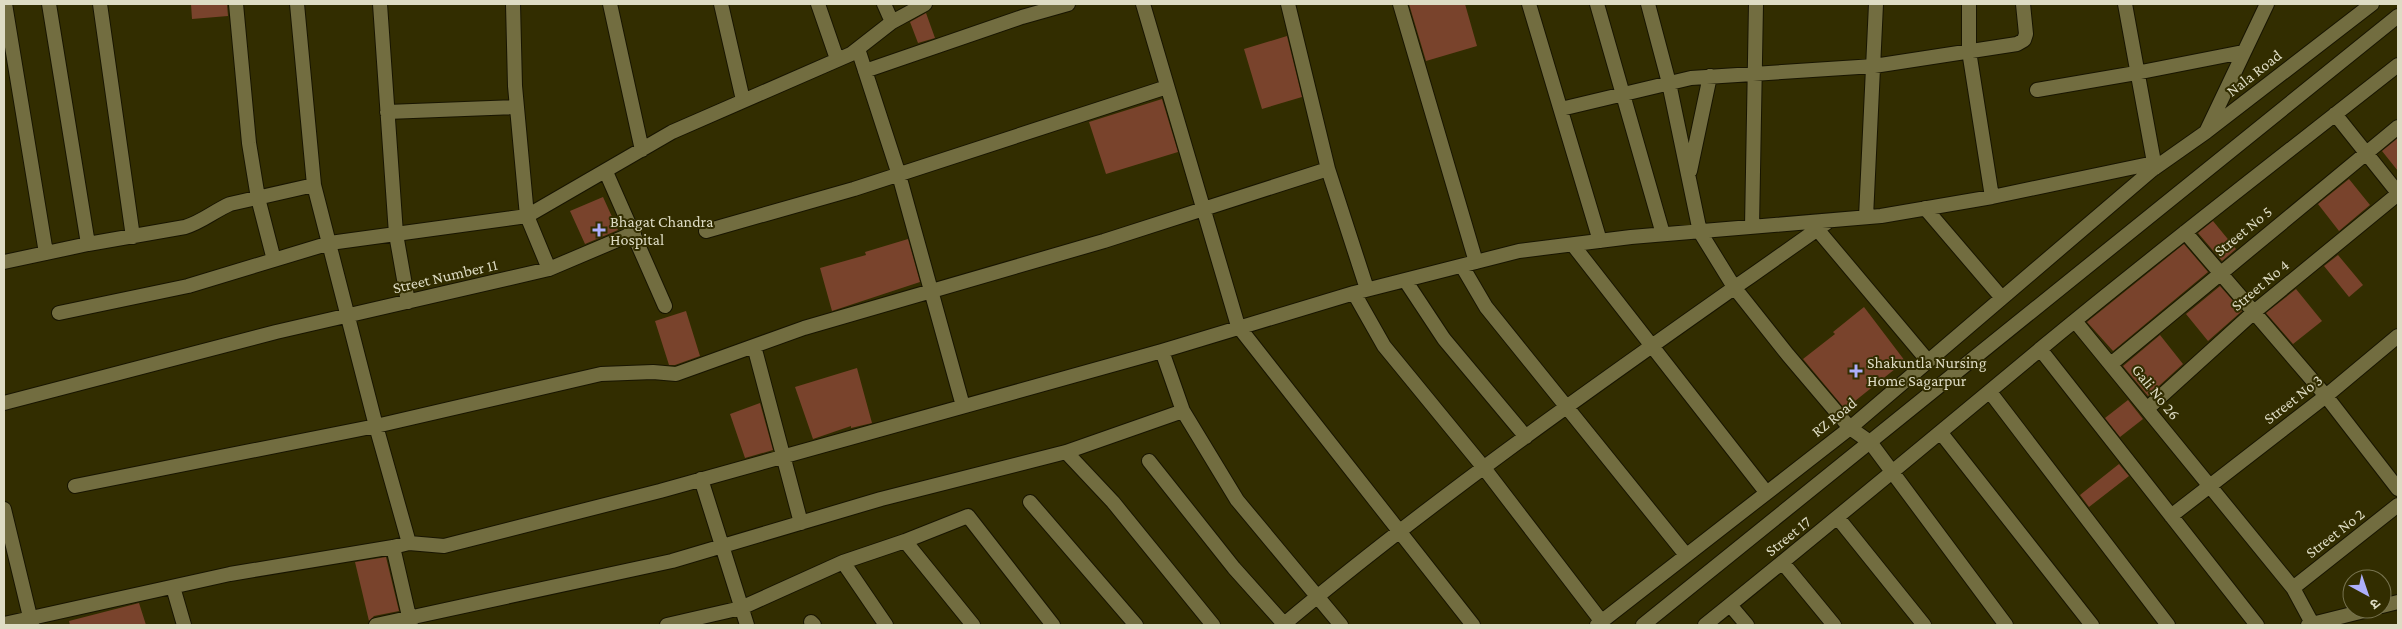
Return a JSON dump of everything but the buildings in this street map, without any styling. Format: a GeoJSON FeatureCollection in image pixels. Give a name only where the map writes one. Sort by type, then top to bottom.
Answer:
{"type":"FeatureCollection","features":[{"type":"Feature","properties":{"kind":"street"},"geometry":{"type":"LineString","coordinates":[[5,4],[46,253]]}},
{"type":"Feature","properties":{"kind":"street"},"geometry":{"type":"LineString","coordinates":[[49,4],[88,244]]}},
{"type":"Feature","properties":{"kind":"street"},"geometry":{"type":"LineString","coordinates":[[100,4],[133,237]]}},
{"type":"Feature","properties":{"kind":"street"},"geometry":{"type":"LineString","coordinates":[[236,4],[249,143],[258,198],[274,260]]}},
{"type":"Feature","properties":{"kind":"street"},"geometry":{"type":"LineString","coordinates":[[297,4],[314,185],[376,426],[409,543]]}},
{"type":"Feature","properties":{"kind":"street"},"geometry":{"type":"LineString","coordinates":[[380,4],[396,234],[408,302]]}},
{"type":"Feature","properties":{"kind":"street"},"geometry":{"type":"LineString","coordinates":[[514,4],[517,107],[527,216],[550,269]]}},
{"type":"Feature","properties":{"kind":"street"},"geometry":{"type":"LineString","coordinates":[[610,4],[642,150]]}},
{"type":"Feature","properties":{"kind":"street"},"geometry":{"type":"LineString","coordinates":[[721,4],[744,100]]}},
{"type":"Feature","properties":{"kind":"street"},"geometry":{"type":"LineString","coordinates":[[818,4],[838,59]]}},
{"type":"Feature","properties":{"kind":"street"},"geometry":{"type":"LineString","coordinates":[[884,4],[892,22]]}},
{"type":"Feature","properties":{"kind":"street"},"geometry":{"type":"LineString","coordinates":[[59,313],[188,286],[330,243],[527,216],[606,172],[672,132],[858,49],[892,22],[925,4]]}},
{"type":"Feature","properties":{"kind":"street"},"geometry":{"type":"LineString","coordinates":[[865,71],[1068,4]]}},
{"type":"Feature","properties":{"kind":"street"},"geometry":{"type":"LineString","coordinates":[[1143,4],[1205,208],[1238,326],[1473,625]]}},
{"type":"Feature","properties":{"kind":"street"},"geometry":{"type":"LineString","coordinates":[[1288,4],[1360,291],[1384,346],[1484,468],[1599,623]]}},
{"type":"Feature","properties":{"kind":"street"},"geometry":{"type":"LineString","coordinates":[[1400,4],[1476,262]]}},
{"type":"Feature","properties":{"kind":"street"},"geometry":{"type":"LineString","coordinates":[[1529,4],[1600,241]]}},
{"type":"Feature","properties":{"kind":"street"},"geometry":{"type":"LineString","coordinates":[[1597,4],[1663,234]]}},
{"type":"Feature","properties":{"kind":"street"},"geometry":{"type":"LineString","coordinates":[[1648,4],[1669,83],[1700,232],[1734,287],[1788,355],[1850,428],[1870,442],[2006,625]]}},
{"type":"Feature","properties":{"kind":"street"},"geometry":{"type":"LineString","coordinates":[[1752,227],[1756,4]]}},
{"type":"Feature","properties":{"kind":"street"},"geometry":{"type":"LineString","coordinates":[[1866,217],[1876,4]]}},
{"type":"Feature","properties":{"kind":"street"},"geometry":{"type":"LineString","coordinates":[[1969,4],[1969,51],[1992,197]]}},
{"type":"Feature","properties":{"kind":"street"},"geometry":{"type":"LineString","coordinates":[[1560,109],[1691,78],[1874,66],[2017,44],[2024,40],[2026,34],[2023,4]]}},
{"type":"Feature","properties":{"kind":"street"},"geometry":{"type":"LineString","coordinates":[[4,624],[31,622],[230,574],[409,543],[444,546],[701,480],[1162,351],[1238,326],[1360,291],[1519,252],[1663,234],[1866,217],[1992,197],[2154,166],[2125,4]]}},
{"type":"Feature","properties":{"kind":"street"},"geometry":{"type":"LineString","coordinates":[[2206,132],[2266,4]]}},
{"type":"Feature","properties":{"kind":"street","name":"Nala Road"},"geometry":{"type":"LineString","coordinates":[[2154,166],[2206,132],[2372,4]]}},
{"type":"Feature","properties":{"kind":"street"},"geometry":{"type":"LineString","coordinates":[[1644,625],[2398,16]]}},
{"type":"Feature","properties":{"kind":"street"},"geometry":{"type":"LineString","coordinates":[[858,49],[899,175],[963,406]]}},
{"type":"Feature","properties":{"kind":"street"},"geometry":{"type":"LineString","coordinates":[[2037,90],[2242,52]]}},
{"type":"Feature","properties":{"kind":"street","name":"Street 17"},"geometry":{"type":"LineString","coordinates":[[1705,625],[2185,232],[2398,65]]}},
{"type":"Feature","properties":{"kind":"street"},"geometry":{"type":"LineString","coordinates":[[1689,177],[1710,76]]}},
{"type":"Feature","properties":{"kind":"street"},"geometry":{"type":"LineString","coordinates":[[706,231],[899,175],[1167,87]]}},
{"type":"Feature","properties":{"kind":"street"},"geometry":{"type":"LineString","coordinates":[[387,112],[517,107]]}},
{"type":"Feature","properties":{"kind":"street","name":"Street No 4"},"geometry":{"type":"LineString","coordinates":[[2148,408],[2254,312],[2398,194],[2335,114]]}},
{"type":"Feature","properties":{"kind":"street","name":"Street No 5"},"geometry":{"type":"LineString","coordinates":[[2111,364],[2398,127]]}},
{"type":"Feature","properties":{"kind":"street","name":"RZ Road"},"geometry":{"type":"LineString","coordinates":[[1599,623],[1850,428],[2154,166]]}},
{"type":"Feature","properties":{"kind":"street"},"geometry":{"type":"LineString","coordinates":[[75,486],[376,426],[602,374],[653,372],[676,374],[804,328],[1104,241],[1328,169]]}},
{"type":"Feature","properties":{"kind":"street"},"geometry":{"type":"LineString","coordinates":[[606,172],[665,306]]}},
{"type":"Feature","properties":{"kind":"street"},"geometry":{"type":"LineString","coordinates":[[4,262],[88,244],[185,227],[197,223],[218,209],[314,185]]}},
{"type":"Feature","properties":{"kind":"street"},"geometry":{"type":"LineString","coordinates":[[1925,208],[2002,298]]}},
{"type":"Feature","properties":{"kind":"street"},"geometry":{"type":"LineString","coordinates":[[1149,461],[1227,560],[1283,625],[1317,596],[1565,407],[1829,220]]}},
{"type":"Feature","properties":{"kind":"street"},"geometry":{"type":"LineString","coordinates":[[1817,229],[1928,361]]}},
{"type":"Feature","properties":{"kind":"street"},"geometry":{"type":"LineString","coordinates":[[2185,232],[2326,396],[2398,489]]}},
{"type":"Feature","properties":{"kind":"street","name":"Street Number 11"},"geometry":{"type":"LineString","coordinates":[[4,402],[276,332],[550,269],[634,233]]}},
{"type":"Feature","properties":{"kind":"street"},"geometry":{"type":"LineString","coordinates":[[1573,245],[1766,492]]}},
{"type":"Feature","properties":{"kind":"street"},"geometry":{"type":"LineString","coordinates":[[1462,266],[1486,307],[1686,555]]}},
{"type":"Feature","properties":{"kind":"street"},"geometry":{"type":"LineString","coordinates":[[1405,280],[1444,338],[1526,437]]}},
{"type":"Feature","properties":{"kind":"street","name":"Gali No 26"},"geometry":{"type":"LineString","coordinates":[[2075,321],[2148,408],[2208,487]]}},
{"type":"Feature","properties":{"kind":"street","name":"Street No 3"},"geometry":{"type":"LineString","coordinates":[[2171,516],[2326,396],[2398,336]]}},
{"type":"Feature","properties":{"kind":"street"},"geometry":{"type":"LineString","coordinates":[[754,346],[801,523]]}},
{"type":"Feature","properties":{"kind":"street"},"geometry":{"type":"LineString","coordinates":[[2040,350],[2257,625]]}},
{"type":"Feature","properties":{"kind":"street"},"geometry":{"type":"LineString","coordinates":[[1162,351],[1183,411],[1237,500],[1341,625]]}},
{"type":"Feature","properties":{"kind":"street"},"geometry":{"type":"LineString","coordinates":[[1990,392],[2168,625]]}},
{"type":"Feature","properties":{"kind":"street"},"geometry":{"type":"LineString","coordinates":[[376,625],[410,622],[672,562],[881,499],[1066,452],[1183,411]]}},
{"type":"Feature","properties":{"kind":"street"},"geometry":{"type":"LineString","coordinates":[[1940,433],[2092,625]]}},
{"type":"Feature","properties":{"kind":"street"},"geometry":{"type":"LineString","coordinates":[[1066,452],[1113,502],[1212,625]]}},
{"type":"Feature","properties":{"kind":"street"},"geometry":{"type":"LineString","coordinates":[[701,480],[747,625]]}},
{"type":"Feature","properties":{"kind":"street"},"geometry":{"type":"LineString","coordinates":[[2208,487],[2293,588],[2311,625],[2342,617]]}},
{"type":"Feature","properties":{"kind":"street"},"geometry":{"type":"LineString","coordinates":[[1030,502],[1136,625]]}},
{"type":"Feature","properties":{"kind":"street","name":"Street No 2"},"geometry":{"type":"LineString","coordinates":[[2293,588],[2398,506]]}},
{"type":"Feature","properties":{"kind":"street"},"geometry":{"type":"LineString","coordinates":[[4,509],[31,622]]}},
{"type":"Feature","properties":{"kind":"street"},"geometry":{"type":"LineString","coordinates":[[667,625],[741,608],[843,562],[906,541],[968,516],[1054,625]]}},
{"type":"Feature","properties":{"kind":"street"},"geometry":{"type":"LineString","coordinates":[[1838,518],[1924,625]]}},
{"type":"Feature","properties":{"kind":"street"},"geometry":{"type":"LineString","coordinates":[[906,541],[973,625]]}},
{"type":"Feature","properties":{"kind":"street"},"geometry":{"type":"LineString","coordinates":[[393,547],[410,622]]}},
{"type":"Feature","properties":{"kind":"street"},"geometry":{"type":"LineString","coordinates":[[843,562],[886,625]]}},
{"type":"Feature","properties":{"kind":"street"},"geometry":{"type":"LineString","coordinates":[[1783,563],[1834,625]]}},
{"type":"Feature","properties":{"kind":"street"},"geometry":{"type":"LineString","coordinates":[[173,587],[184,625]]}},
{"type":"Feature","properties":{"kind":"street"},"geometry":{"type":"LineString","coordinates":[[1730,605],[1747,625]]}},
{"type":"Feature","properties":{"kind":"place","name":"Bhagat Chandra Hospital"},"geometry":{"type":"Point","coordinates":[599,230]}},
{"type":"Feature","properties":{"kind":"place","name":"Shakuntla Nursing Home Sagarpur"},"geometry":{"type":"Point","coordinates":[1856,371]}}]}
